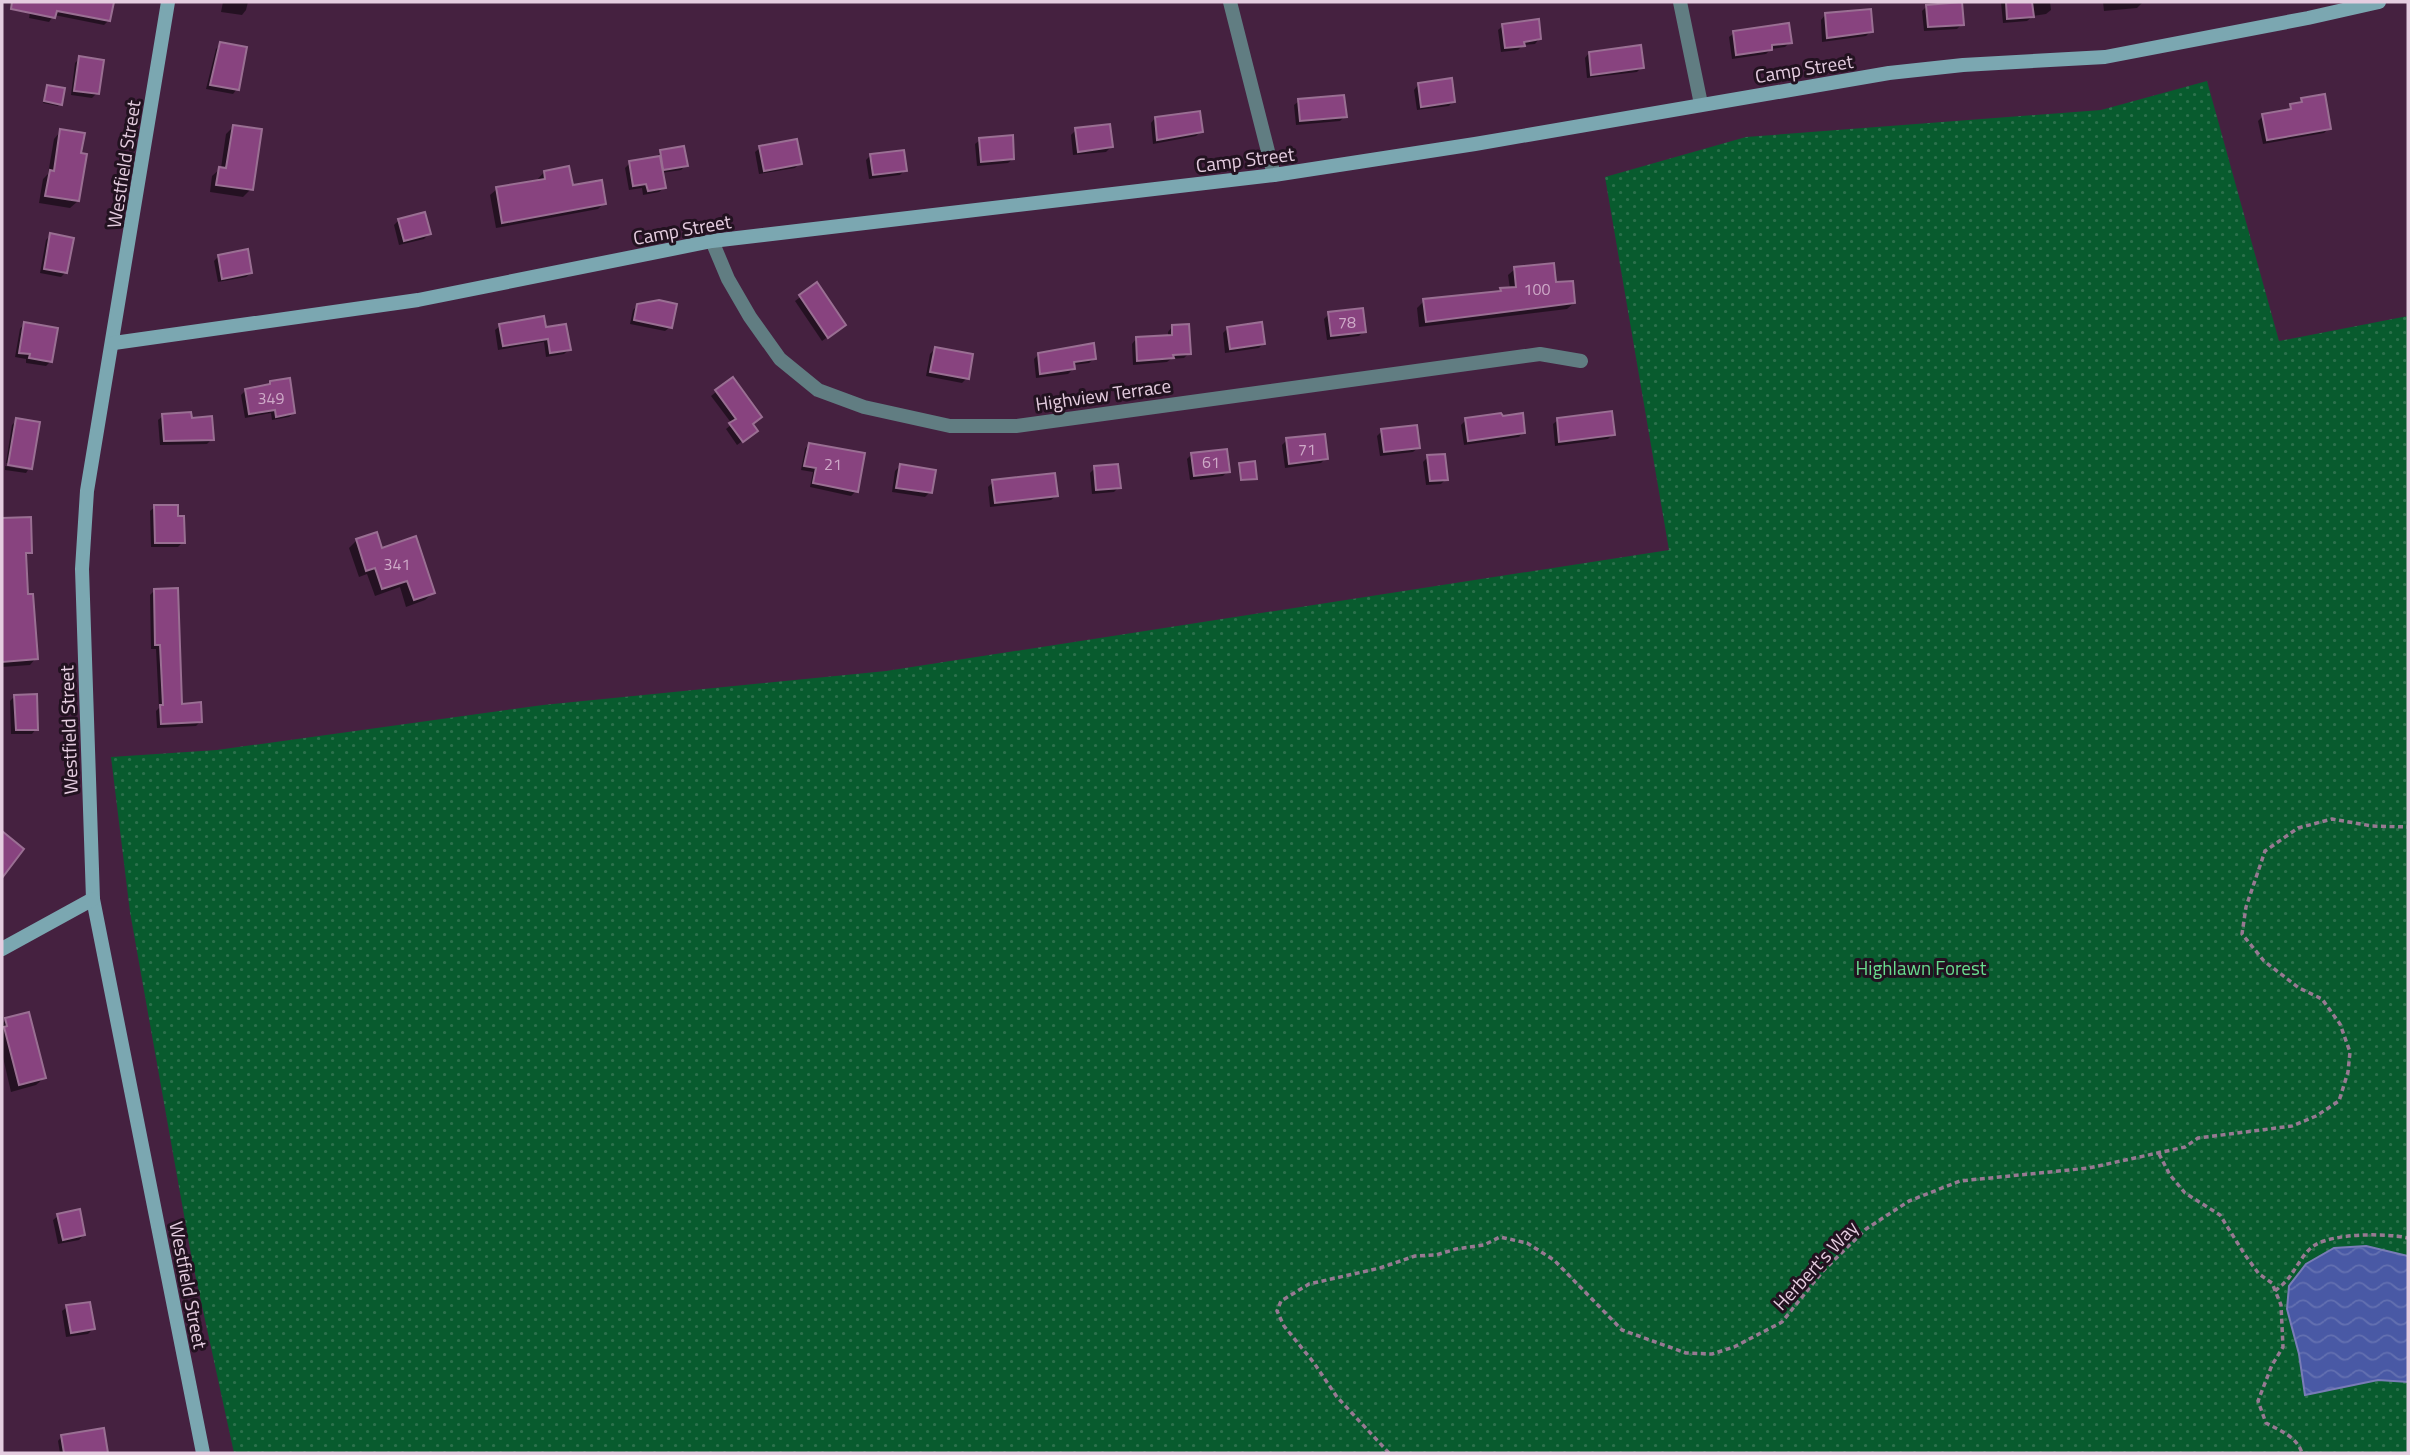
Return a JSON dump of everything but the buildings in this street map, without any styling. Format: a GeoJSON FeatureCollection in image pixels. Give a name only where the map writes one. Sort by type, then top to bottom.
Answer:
{"type":"FeatureCollection","features":[{"type":"Feature","properties":{"kind":"street","name":"Westfield Street"},"geometry":{"type":"LineString","coordinates":[[168,2],[88,491],[82,569],[93,899],[203,1453]]}},
{"type":"Feature","properties":{"kind":"street"},"geometry":{"type":"LineString","coordinates":[[1230,2],[1274,176]]}},
{"type":"Feature","properties":{"kind":"street"},"geometry":{"type":"LineString","coordinates":[[1679,2],[1701,104]]}},
{"type":"Feature","properties":{"kind":"street","name":"Camp Street"},"geometry":{"type":"LineString","coordinates":[[114,343],[418,300],[712,242],[1274,176],[1889,73],[1963,65],[2105,57],[2379,2]]}},
{"type":"Feature","properties":{"kind":"street","name":"Highview Terrace"},"geometry":{"type":"LineString","coordinates":[[712,242],[728,279],[750,317],[780,359],[818,390],[864,407],[950,426],[1016,426],[1540,354],[1581,361]]}},
{"type":"Feature","properties":{"kind":"street"},"geometry":{"type":"LineString","coordinates":[[2,949],[93,899]]}},
{"type":"Feature","properties":{"kind":"path","name":"Herbert's Way"},"geometry":{"type":"LineString","coordinates":[[1390,1453],[1336,1397],[1314,1363],[1284,1326],[1277,1311],[1281,1301],[1309,1284],[1380,1268],[1415,1256],[1436,1255],[1483,1245],[1500,1237],[1527,1243],[1554,1260],[1622,1330],[1686,1353],[1712,1354],[1743,1343],[1782,1322],[1823,1271],[1866,1228],[1909,1201],[1960,1181],[2089,1168],[2185,1147],[2198,1138],[2292,1126],[2316,1116],[2339,1101],[2348,1072],[2350,1052],[2340,1024],[2322,999],[2299,988],[2264,961],[2242,934],[2246,907],[2265,851],[2298,828],[2332,819],[2372,826],[2408,827]]}},
{"type":"Feature","properties":{"kind":"path"},"geometry":{"type":"LineString","coordinates":[[2159,1154],[2170,1175],[2185,1193],[2220,1215],[2259,1274],[2272,1283],[2281,1305],[2283,1347],[2272,1365],[2258,1401],[2266,1423],[2290,1435],[2302,1453]]}},
{"type":"Feature","properties":{"kind":"path"},"geometry":{"type":"LineString","coordinates":[[2275,1291],[2315,1245],[2344,1238],[2390,1234],[2408,1238]]}},
{"type":"Feature","properties":{"kind":"green space","name":"Highlawn Forest"},"geometry":{"type":"Polygon","coordinates":[[[2207,81],[2279,341],[2408,316],[2408,1453],[234,1453],[192,1260],[130,912],[111,757],[217,750],[543,705],[886,671],[1669,550],[1605,177],[1746,137],[2101,110],[2207,81]]]}},
{"type":"Feature","properties":{"kind":"water"},"geometry":{"type":"Polygon","coordinates":[[[2366,1246],[2408,1256],[2408,1382],[2378,1380],[2305,1395],[2299,1354],[2287,1309],[2289,1286],[2306,1264],[2334,1248],[2366,1246]]]}}]}
